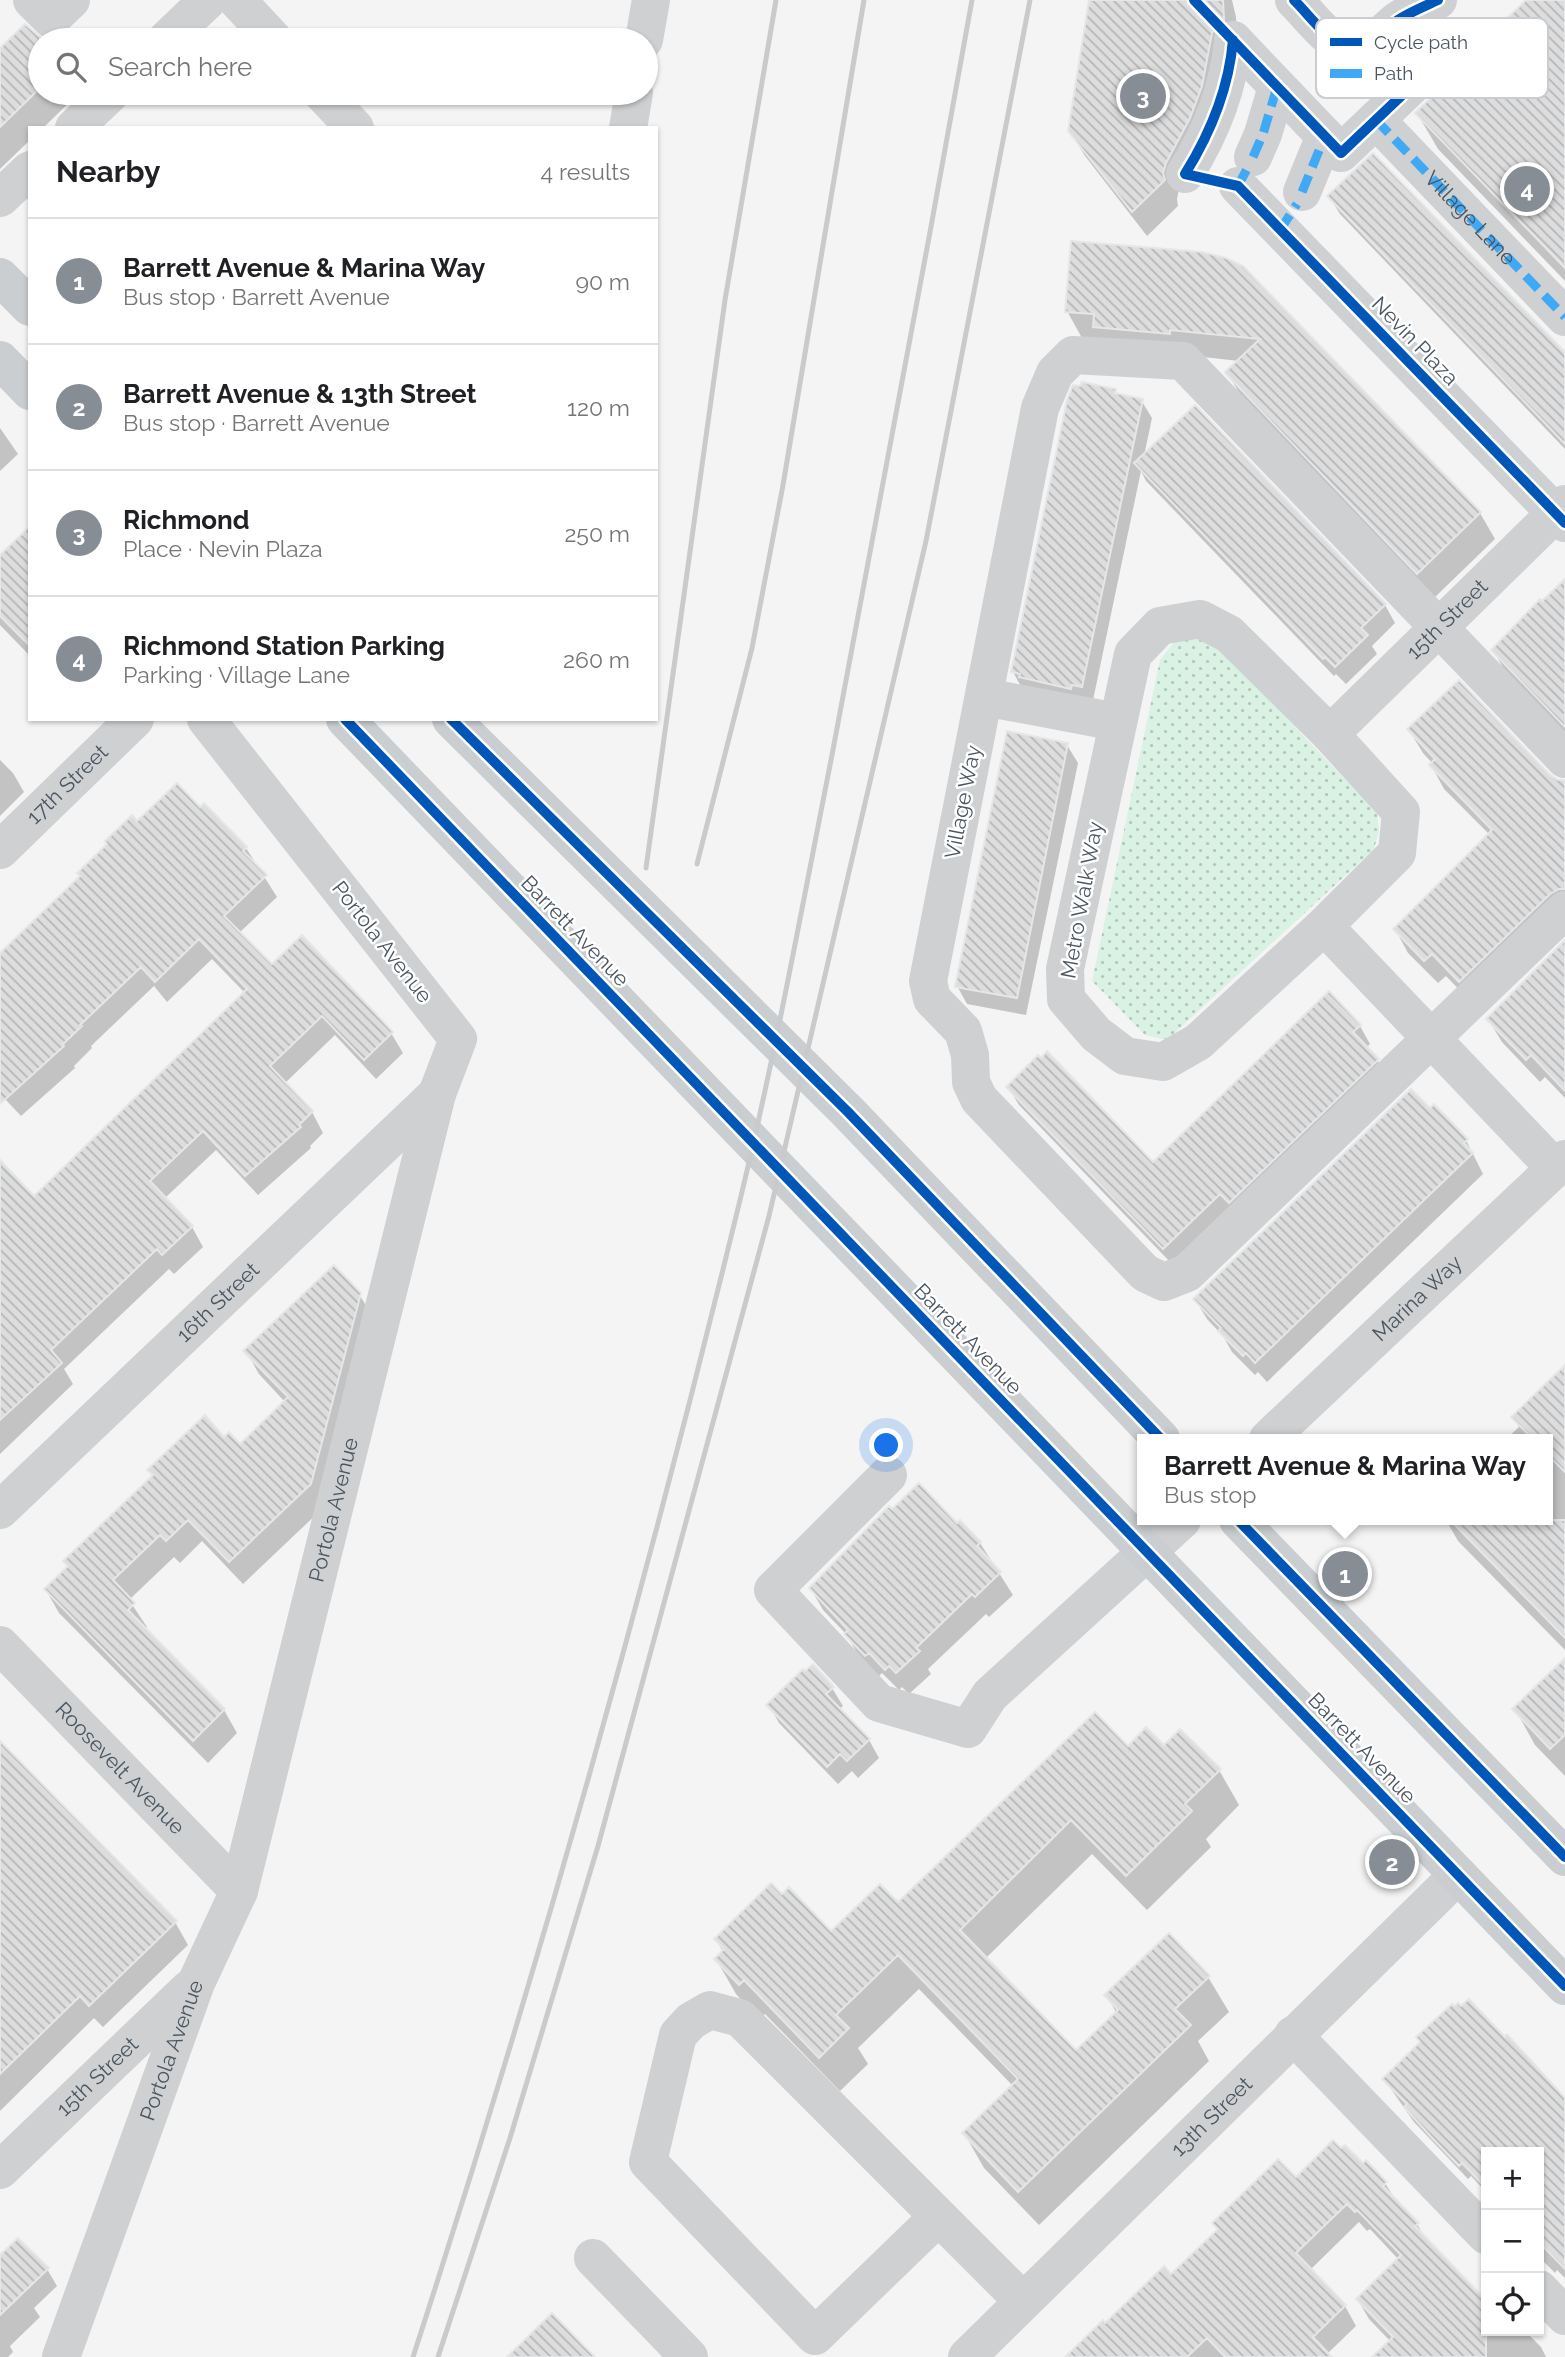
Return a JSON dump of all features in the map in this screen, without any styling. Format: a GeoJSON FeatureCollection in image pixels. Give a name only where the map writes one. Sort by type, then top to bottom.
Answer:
{"type":"FeatureCollection","features":[{"type":"Feature","properties":{"kind":"main road"},"geometry":{"type":"LineString","coordinates":[[0,277],[28,305]]}},
{"type":"Feature","properties":{"kind":"main road"},"geometry":{"type":"LineString","coordinates":[[0,360],[28,389]]}},
{"type":"Feature","properties":{"kind":"main road","name":"Barrett Avenue"},"geometry":{"type":"LineString","coordinates":[[347,721],[1565,1986]]}},
{"type":"Feature","properties":{"kind":"main road"},"geometry":{"type":"LineString","coordinates":[[453,721],[839,1103],[1156,1434]]}},
{"type":"Feature","properties":{"kind":"main road"},"geometry":{"type":"LineString","coordinates":[[1243,1525],[1565,1857]]}},
{"type":"Feature","properties":{"kind":"street"},"geometry":{"type":"LineString","coordinates":[[32,0],[51,19],[71,0]]}},
{"type":"Feature","properties":{"kind":"street"},"geometry":{"type":"LineString","coordinates":[[179,28],[208,0]]}},
{"type":"Feature","properties":{"kind":"street"},"geometry":{"type":"LineString","coordinates":[[237,0],[263,28]]}},
{"type":"Feature","properties":{"kind":"street"},"geometry":{"type":"LineString","coordinates":[[646,28],[651,0]]}},
{"type":"Feature","properties":{"kind":"street"},"geometry":{"type":"LineString","coordinates":[[1296,0],[1316,21]]}},
{"type":"Feature","properties":{"kind":"street"},"geometry":{"type":"LineString","coordinates":[[1404,10],[1438,0]]}},
{"type":"Feature","properties":{"kind":"street"},"geometry":{"type":"LineString","coordinates":[[1277,86],[1267,123],[1246,170],[1179,173],[1197,156],[1227,80],[1233,40],[1325,136],[1341,153],[1376,120],[1405,98]]}},
{"type":"Feature","properties":{"kind":"street"},"geometry":{"type":"LineString","coordinates":[[76,126],[98,105]]}},
{"type":"Feature","properties":{"kind":"street"},"geometry":{"type":"LineString","coordinates":[[333,105],[353,126]]}},
{"type":"Feature","properties":{"kind":"street"},"geometry":{"type":"LineString","coordinates":[[628,126],[632,105]]}},
{"type":"Feature","properties":{"kind":"street","name":"Village Lane"},"geometry":{"type":"LineString","coordinates":[[1376,120],[1565,317]]}},
{"type":"Feature","properties":{"kind":"street"},"geometry":{"type":"LineString","coordinates":[[1293,208],[1325,136]]}},
{"type":"Feature","properties":{"kind":"street","name":"Nevin Plaza"},"geometry":{"type":"LineString","coordinates":[[1246,170],[1293,208],[1562,513]]}},
{"type":"Feature","properties":{"kind":"street"},"geometry":{"type":"LineString","coordinates":[[0,198],[28,172]]}},
{"type":"Feature","properties":{"kind":"street","name":"Village Way"},"geometry":{"type":"LineString","coordinates":[[1565,759],[1183,361],[1073,355],[1055,373],[1040,408],[928,981],[932,999],[963,1031],[970,1055],[971,1082],[979,1099],[1145,1273],[1164,1282],[1187,1273],[1565,911]]}},
{"type":"Feature","properties":{"kind":"street","name":"15th Street"},"geometry":{"type":"LineString","coordinates":[[1330,734],[1562,513]]}},
{"type":"Feature","properties":{"kind":"street","name":"Metro Walk Way"},"geometry":{"type":"LineString","coordinates":[[1200,618],[1229,634],[1330,734],[1401,812],[1397,853],[1324,926],[1198,1042],[1163,1062],[1125,1056],[1096,1034],[1066,999],[1065,969],[1133,654],[1160,626],[1200,618]]}},
{"type":"Feature","properties":{"kind":"street"},"geometry":{"type":"LineString","coordinates":[[984,697],[1117,722]]}},
{"type":"Feature","properties":{"kind":"street","name":"17th Street"},"geometry":{"type":"LineString","coordinates":[[0,850],[133,721]]}},
{"type":"Feature","properties":{"kind":"street","name":"Portola Avenue"},"geometry":{"type":"LineString","coordinates":[[61,2357],[196,1983],[239,1891],[437,1094],[458,1039],[208,721]]}},
{"type":"Feature","properties":{"kind":"street"},"geometry":{"type":"LineString","coordinates":[[1324,926],[1431,1038],[1560,1164]]}},
{"type":"Feature","properties":{"kind":"street","name":"16th Street"},"geometry":{"type":"LineString","coordinates":[[0,1510],[437,1094]]}},
{"type":"Feature","properties":{"kind":"street","name":"Marina Way"},"geometry":{"type":"LineString","coordinates":[[1273,1434],[1560,1164]]}},
{"type":"Feature","properties":{"kind":"street"},"geometry":{"type":"LineString","coordinates":[[888,1475],[773,1590],[878,1703],[968,1728],[990,1695],[1177,1525]]}},
{"type":"Feature","properties":{"kind":"street","name":"Roosevelt Avenue"},"geometry":{"type":"LineString","coordinates":[[0,1645],[239,1891]]}},
{"type":"Feature","properties":{"kind":"street","name":"13th Street"},"geometry":{"type":"LineString","coordinates":[[967,2357],[1458,1875]]}},
{"type":"Feature","properties":{"kind":"street","name":"15th Street"},"geometry":{"type":"LineString","coordinates":[[0,2169],[196,1983]]}},
{"type":"Feature","properties":{"kind":"street"},"geometry":{"type":"LineString","coordinates":[[938,2217],[815,2336],[648,2162],[678,2035],[691,2021],[710,2010],[740,2018],[1023,2301]]}},
{"type":"Feature","properties":{"kind":"street"},"geometry":{"type":"LineString","coordinates":[[1293,2035],[1481,2230]]}},
{"type":"Feature","properties":{"kind":"street"},"geometry":{"type":"LineString","coordinates":[[593,2258],[689,2357]]}},
{"type":"Feature","properties":{"kind":"street"},"geometry":{"type":"LineString","coordinates":[[1544,2294],[1565,2316]]}},
{"type":"Feature","properties":{"kind":"green space"},"geometry":{"type":"Polygon","coordinates":[[[1197,637],[1217,645],[1377,813],[1379,831],[1374,849],[1167,1040],[1145,1035],[1092,981],[1160,660],[1175,641],[1197,637]]]}},
{"type":"Feature","properties":{"kind":"building"},"geometry":{"type":"Polygon","coordinates":[[[1089,0],[1223,0],[1224,20],[1212,33],[1202,86],[1190,118],[1166,163],[1163,173],[1165,180],[1132,212],[1068,131],[1089,0]]]}},
{"type":"Feature","properties":{"kind":"building"},"geometry":{"type":"Polygon","coordinates":[[[1526,0],[1565,0],[1565,268],[1415,113],[1431,98],[1548,98],[1548,18],[1507,18],[1526,0]]]}},
{"type":"Feature","properties":{"kind":"building"},"geometry":{"type":"Polygon","coordinates":[[[25,24],[30,28],[28,100],[0,127],[0,48],[25,24]]]}},
{"type":"Feature","properties":{"kind":"building"},"geometry":{"type":"Polygon","coordinates":[[[1373,153],[1565,352],[1565,444],[1327,196],[1373,153]]]}},
{"type":"Feature","properties":{"kind":"building"},"geometry":{"type":"Polygon","coordinates":[[[1071,241],[1202,252],[1243,266],[1481,512],[1417,574],[1226,374],[1225,372],[1260,339],[1170,330],[1170,334],[1093,327],[1094,314],[1065,312],[1071,241]]]}},
{"type":"Feature","properties":{"kind":"building"},"geometry":{"type":"Polygon","coordinates":[[[1082,382],[1116,389],[1115,393],[1143,399],[1082,687],[1072,685],[1071,689],[1019,677],[1020,674],[1011,672],[1067,400],[1073,385],[1080,386],[1082,382]]]}},
{"type":"Feature","properties":{"kind":"building"},"geometry":{"type":"Polygon","coordinates":[[[1195,405],[1386,604],[1361,628],[1368,635],[1335,667],[1325,657],[1323,659],[1134,463],[1195,405]]]}},
{"type":"Feature","properties":{"kind":"building"},"geometry":{"type":"Polygon","coordinates":[[[28,528],[28,644],[0,616],[0,555],[28,528]]]}},
{"type":"Feature","properties":{"kind":"building"},"geometry":{"type":"Polygon","coordinates":[[[1565,579],[1565,727],[1491,650],[1540,599],[1542,601],[1565,579]]]}},
{"type":"Feature","properties":{"kind":"building"},"geometry":{"type":"Polygon","coordinates":[[[1459,680],[1549,774],[1558,780],[1565,780],[1565,889],[1550,894],[1459,982],[1432,954],[1424,961],[1393,929],[1492,830],[1429,765],[1435,759],[1407,729],[1459,680]]]}},
{"type":"Feature","properties":{"kind":"building"},"geometry":{"type":"Polygon","coordinates":[[[1007,731],[1068,743],[1017,998],[955,987],[1007,731]]]}},
{"type":"Feature","properties":{"kind":"building"},"geometry":{"type":"Polygon","coordinates":[[[177,783],[200,807],[204,803],[247,847],[243,851],[267,875],[224,916],[272,964],[302,935],[393,1032],[364,1060],[322,1016],[270,1066],[313,1111],[299,1125],[301,1127],[245,1176],[203,1131],[150,1181],[193,1226],[162,1255],[157,1249],[51,1350],[62,1363],[0,1420],[0,1160],[34,1196],[247,989],[199,939],[155,982],[141,967],[80,1025],[82,1026],[64,1046],[0,1104],[0,953],[80,876],[77,873],[132,815],[137,821],[177,783]]]}},
{"type":"Feature","properties":{"kind":"building"},"geometry":{"type":"Polygon","coordinates":[[[1565,940],[1565,1091],[1531,1055],[1526,1060],[1486,1019],[1565,940]]]}},
{"type":"Feature","properties":{"kind":"building"},"geometry":{"type":"Polygon","coordinates":[[[1329,991],[1361,1025],[1353,1032],[1379,1059],[1229,1203],[1220,1194],[1163,1249],[1006,1087],[1038,1055],[1041,1058],[1047,1051],[1153,1162],[1329,991]]]}},
{"type":"Feature","properties":{"kind":"building"},"geometry":{"type":"Polygon","coordinates":[[[1411,1089],[1430,1108],[1434,1104],[1468,1139],[1464,1143],[1473,1153],[1255,1363],[1246,1353],[1243,1356],[1218,1331],[1221,1328],[1193,1299],[1411,1089]]]}},
{"type":"Feature","properties":{"kind":"building"},"geometry":{"type":"Polygon","coordinates":[[[334,1265],[361,1293],[311,1484],[229,1562],[188,1520],[166,1541],[160,1535],[113,1580],[135,1603],[128,1610],[225,1709],[193,1741],[44,1589],[68,1566],[63,1561],[153,1475],[147,1470],[205,1415],[224,1437],[229,1432],[240,1444],[288,1397],[243,1351],[334,1265]]]}},
{"type":"Feature","properties":{"kind":"building"},"geometry":{"type":"Polygon","coordinates":[[[1565,1365],[1565,1472],[1553,1460],[1553,1434],[1528,1434],[1511,1417],[1565,1365]]]}},
{"type":"Feature","properties":{"kind":"building"},"geometry":{"type":"Polygon","coordinates":[[[919,1483],[957,1523],[960,1520],[981,1542],[977,1546],[1001,1572],[975,1597],[972,1594],[916,1648],[920,1651],[896,1673],[889,1666],[885,1670],[869,1653],[865,1656],[844,1634],[848,1630],[809,1588],[889,1506],[892,1509],[919,1483]]]}},
{"type":"Feature","properties":{"kind":"building"},"geometry":{"type":"Polygon","coordinates":[[[1553,1520],[1565,1520],[1565,1638],[1455,1525],[1553,1525],[1553,1520]]]}},
{"type":"Feature","properties":{"kind":"building"},"geometry":{"type":"Polygon","coordinates":[[[1565,1658],[1565,1735],[1550,1749],[1512,1709],[1565,1658]]]}},
{"type":"Feature","properties":{"kind":"building"},"geometry":{"type":"Polygon","coordinates":[[[813,1664],[834,1687],[826,1694],[870,1739],[847,1761],[840,1754],[827,1767],[766,1705],[803,1669],[805,1671],[813,1664]]]}},
{"type":"Feature","properties":{"kind":"building"},"geometry":{"type":"Polygon","coordinates":[[[1095,1712],[1128,1746],[1146,1727],[1164,1745],[1180,1729],[1221,1769],[1185,1804],[1192,1811],[1126,1876],[1071,1820],[960,1930],[1076,2050],[1118,2010],[1104,1995],[1169,1933],[1210,1976],[1175,2009],[1191,2025],[1018,2192],[962,2133],[1018,2079],[898,1955],[836,2015],[849,2028],[819,2058],[744,1980],[739,1985],[714,1959],[724,1949],[714,1939],[771,1883],[782,1894],[789,1887],[831,1931],[880,1884],[898,1902],[1095,1712]]]}},
{"type":"Feature","properties":{"kind":"building"},"geometry":{"type":"Polygon","coordinates":[[[0,1741],[177,1921],[89,2006],[80,1996],[0,2074],[0,1741]]]}},
{"type":"Feature","properties":{"kind":"building"},"geometry":{"type":"Polygon","coordinates":[[[1469,1999],[1505,2037],[1507,2034],[1565,2098],[1565,2269],[1544,2247],[1544,2147],[1481,2147],[1481,2183],[1462,2163],[1459,2166],[1434,2140],[1404,2107],[1407,2104],[1382,2079],[1420,2042],[1416,2037],[1452,2004],[1454,2006],[1458,2003],[1461,2006],[1469,1999]]]}},
{"type":"Feature","properties":{"kind":"building"},"geometry":{"type":"Polygon","coordinates":[[[1333,2140],[1341,2148],[1345,2145],[1363,2163],[1366,2160],[1387,2182],[1383,2186],[1419,2223],[1415,2226],[1481,2295],[1481,2336],[1486,2336],[1486,2357],[1372,2357],[1393,2337],[1356,2299],[1401,2255],[1357,2210],[1355,2212],[1347,2204],[1296,2253],[1346,2305],[1313,2337],[1332,2357],[1225,2357],[1207,2338],[1187,2357],[1065,2357],[1164,2266],[1171,2274],[1218,2229],[1212,2223],[1278,2159],[1296,2177],[1333,2140]]]}},
{"type":"Feature","properties":{"kind":"building"},"geometry":{"type":"Polygon","coordinates":[[[18,2238],[49,2268],[0,2315],[0,2255],[18,2238]]]}},
{"type":"Feature","properties":{"kind":"building"},"geometry":{"type":"Polygon","coordinates":[[[552,2313],[595,2357],[507,2357],[552,2313]]]}},
{"type":"Feature","properties":{"kind":"railway"},"geometry":{"type":"LineString","coordinates":[[646,868],[725,300],[776,0]]}},
{"type":"Feature","properties":{"kind":"railway"},"geometry":{"type":"LineString","coordinates":[[697,864],[752,648],[783,485],[864,0]]}},
{"type":"Feature","properties":{"kind":"railway"},"geometry":{"type":"LineString","coordinates":[[413,2357],[503,2069],[588,1780],[667,1489],[741,1196],[778,1032],[832,755],[972,0]]}},
{"type":"Feature","properties":{"kind":"railway"},"geometry":{"type":"LineString","coordinates":[[438,2357],[510,2138],[598,1846],[769,1216],[926,541],[1030,0]]}},
{"type":"Feature","properties":{"kind":"marked path"},"geometry":{"type":"LineString","coordinates":[[1253,157],[1277,87]]}},
{"type":"Feature","properties":{"kind":"marked path"},"geometry":{"type":"LineString","coordinates":[[1376,120],[1565,317]]}},
{"type":"Feature","properties":{"kind":"marked path"},"geometry":{"type":"LineString","coordinates":[[1302,192],[1325,136]]}},
{"type":"Feature","properties":{"kind":"marked path"},"geometry":{"type":"LineString","coordinates":[[1238,186],[1248,167]]}},
{"type":"Feature","properties":{"kind":"marked path"},"geometry":{"type":"LineString","coordinates":[[1280,230],[1297,204]]}},
{"type":"Feature","properties":{"kind":"cycle path"},"geometry":{"type":"LineString","coordinates":[[1194,0],[1341,153],[1399,98]]}},
{"type":"Feature","properties":{"kind":"cycle path"},"geometry":{"type":"LineString","coordinates":[[1294,0],[1316,24]]}},
{"type":"Feature","properties":{"kind":"cycle path"},"geometry":{"type":"LineString","coordinates":[[1402,18],[1438,0]]}},
{"type":"Feature","properties":{"kind":"cycle path"},"geometry":{"type":"LineString","coordinates":[[1233,40],[1217,110],[1185,174],[1238,186],[1565,523]]}},
{"type":"Feature","properties":{"kind":"cycle path"},"geometry":{"type":"LineString","coordinates":[[347,721],[1565,1986]]}},
{"type":"Feature","properties":{"kind":"cycle path"},"geometry":{"type":"LineString","coordinates":[[453,721],[848,1112],[1156,1434]]}},
{"type":"Feature","properties":{"kind":"cycle path"},"geometry":{"type":"LineString","coordinates":[[1243,1525],[1565,1857]]}},
{"type":"Feature","properties":{"kind":"place","name":"Richmond"},"geometry":{"type":"Point","coordinates":[1143,96]}},
{"type":"Feature","properties":{"kind":"place","name":"Richmond Station Parking"},"geometry":{"type":"Point","coordinates":[1527,189]}},
{"type":"Feature","properties":{"kind":"place","name":"Barrett Avenue & Marina Way"},"geometry":{"type":"Point","coordinates":[1345,1574]}},
{"type":"Feature","properties":{"kind":"place","name":"Barrett Avenue & 13th Street"},"geometry":{"type":"Point","coordinates":[1392,1862]}}]}
